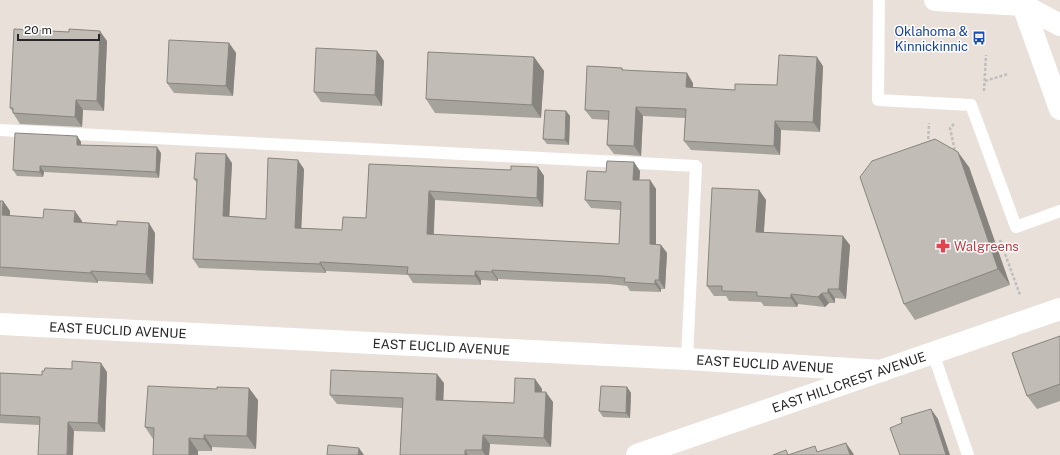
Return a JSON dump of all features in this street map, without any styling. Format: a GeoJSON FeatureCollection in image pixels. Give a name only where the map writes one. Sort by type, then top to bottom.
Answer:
{"type":"FeatureCollection","features":[{"type":"Feature","properties":{"kind":"street"},"geometry":{"type":"LineString","coordinates":[[935,0],[1025,2],[1060,25]]}},
{"type":"Feature","properties":{"kind":"street"},"geometry":{"type":"LineString","coordinates":[[1025,2],[1060,109]]}},
{"type":"Feature","properties":{"kind":"street","name":"EAST HILLCREST AVENUE"},"geometry":{"type":"LineString","coordinates":[[637,455],[1060,309]]}},
{"type":"Feature","properties":{"kind":"street","name":"EAST EUCLID AVENUE"},"geometry":{"type":"LineString","coordinates":[[0,324],[687,359],[882,371]]}},
{"type":"Feature","properties":{"kind":"lane"},"geometry":{"type":"LineString","coordinates":[[879,0],[878,100],[972,105],[1016,227],[1060,211]]}},
{"type":"Feature","properties":{"kind":"lane"},"geometry":{"type":"LineString","coordinates":[[0,130],[696,166],[687,359]]}},
{"type":"Feature","properties":{"kind":"lane"},"geometry":{"type":"LineString","coordinates":[[933,353],[968,455]]}},
{"type":"Feature","properties":{"kind":"path"},"geometry":{"type":"LineString","coordinates":[[984,91],[986,55]]}},
{"type":"Feature","properties":{"kind":"path"},"geometry":{"type":"LineString","coordinates":[[985,81],[1008,74]]}},
{"type":"Feature","properties":{"kind":"path"},"geometry":{"type":"LineString","coordinates":[[950,128],[955,154]]}},
{"type":"Feature","properties":{"kind":"path"},"geometry":{"type":"LineString","coordinates":[[998,237],[1020,295]]}},
{"type":"Feature","properties":{"kind":"building"},"geometry":{"type":"Polygon","coordinates":[[[14,29],[69,32],[69,29],[100,31],[97,101],[76,100],[75,117],[13,113],[13,108],[10,108],[14,29]]]}},
{"type":"Feature","properties":{"kind":"building"},"geometry":{"type":"Polygon","coordinates":[[[169,40],[229,43],[226,86],[167,83],[169,40]]]}},
{"type":"Feature","properties":{"kind":"building"},"geometry":{"type":"Polygon","coordinates":[[[316,48],[377,51],[375,95],[314,92],[316,48]]]}},
{"type":"Feature","properties":{"kind":"building"},"geometry":{"type":"Polygon","coordinates":[[[428,52],[534,57],[532,105],[426,99],[428,52]]]}},
{"type":"Feature","properties":{"kind":"building"},"geometry":{"type":"Polygon","coordinates":[[[779,55],[817,57],[813,122],[775,121],[774,146],[684,141],[686,109],[636,107],[634,146],[607,145],[609,111],[585,110],[587,66],[622,68],[622,70],[687,73],[686,87],[735,90],[735,84],[777,85],[779,55]]]}},
{"type":"Feature","properties":{"kind":"building"},"geometry":{"type":"Polygon","coordinates":[[[545,110],[566,111],[565,140],[543,139],[545,110]]]}},
{"type":"Feature","properties":{"kind":"building"},"geometry":{"type":"Polygon","coordinates":[[[15,133],[77,136],[77,145],[157,147],[156,172],[40,166],[40,172],[13,170],[15,133]]]}},
{"type":"Feature","properties":{"kind":"building","name":"Walgreens"},"geometry":{"type":"Polygon","coordinates":[[[935,139],[958,152],[998,269],[904,304],[860,177],[872,161],[935,139]]]}},
{"type":"Feature","properties":{"kind":"building"},"geometry":{"type":"Polygon","coordinates":[[[196,153],[226,154],[223,216],[266,219],[268,158],[298,160],[295,228],[342,230],[343,217],[366,218],[369,164],[511,170],[511,166],[538,167],[537,198],[429,191],[427,234],[619,244],[621,202],[585,200],[587,171],[606,172],[607,161],[634,162],[633,180],[650,180],[650,244],[661,245],[659,280],[655,280],[655,284],[624,282],[625,278],[603,276],[492,270],[492,272],[475,271],[475,276],[407,274],[408,267],[320,262],[320,264],[193,259],[197,179],[194,179],[196,153]]]}},
{"type":"Feature","properties":{"kind":"building"},"geometry":{"type":"Polygon","coordinates":[[[712,188],[759,190],[756,232],[843,236],[839,289],[828,289],[828,293],[822,293],[818,297],[791,294],[791,298],[757,296],[757,292],[722,291],[722,286],[707,286],[712,188]]]}},
{"type":"Feature","properties":{"kind":"building"},"geometry":{"type":"Polygon","coordinates":[[[0,201],[3,201],[2,215],[43,218],[44,209],[75,211],[74,222],[117,225],[117,221],[149,223],[146,274],[91,271],[91,273],[0,267],[0,201]]]}},
{"type":"Feature","properties":{"kind":"building"},"geometry":{"type":"Polygon","coordinates":[[[1060,336],[1060,384],[1027,396],[1012,353],[1060,336]]]}},
{"type":"Feature","properties":{"kind":"building"},"geometry":{"type":"Polygon","coordinates":[[[72,361],[101,363],[98,423],[68,422],[67,455],[38,455],[40,417],[0,415],[0,373],[42,375],[42,371],[44,371],[45,368],[72,369],[72,361]]]}},
{"type":"Feature","properties":{"kind":"building"},"geometry":{"type":"Polygon","coordinates":[[[331,370],[437,374],[436,400],[514,403],[515,378],[535,379],[535,392],[546,392],[544,438],[483,435],[482,450],[465,450],[465,455],[400,455],[403,398],[330,395],[331,370]]]}},
{"type":"Feature","properties":{"kind":"building"},"geometry":{"type":"Polygon","coordinates":[[[148,386],[217,389],[217,387],[249,388],[247,436],[204,435],[204,439],[189,438],[189,455],[153,455],[154,428],[145,427],[148,386]]]}},
{"type":"Feature","properties":{"kind":"building"},"geometry":{"type":"Polygon","coordinates":[[[601,386],[627,387],[626,413],[599,411],[601,386]]]}},
{"type":"Feature","properties":{"kind":"building"},"geometry":{"type":"Polygon","coordinates":[[[931,409],[946,455],[900,455],[890,428],[902,423],[901,418],[931,409]]]}},
{"type":"Feature","properties":{"kind":"building"},"geometry":{"type":"Polygon","coordinates":[[[846,443],[850,455],[788,455],[815,446],[817,452],[846,443]]]}},
{"type":"Feature","properties":{"kind":"building"},"geometry":{"type":"Polygon","coordinates":[[[328,445],[359,448],[358,455],[327,455],[328,445]]]}},
{"type":"Feature","properties":{"kind":"building"},"geometry":{"type":"Polygon","coordinates":[[[786,450],[788,455],[773,455],[786,450]]]}},
{"type":"Feature","properties":{"kind":"place","name":"Oklahoma & Kinnickinnic"},"geometry":{"type":"Point","coordinates":[979,38]}},
{"type":"Feature","properties":{"kind":"place","name":"Walgreens"},"geometry":{"type":"Point","coordinates":[943,246]}}]}
